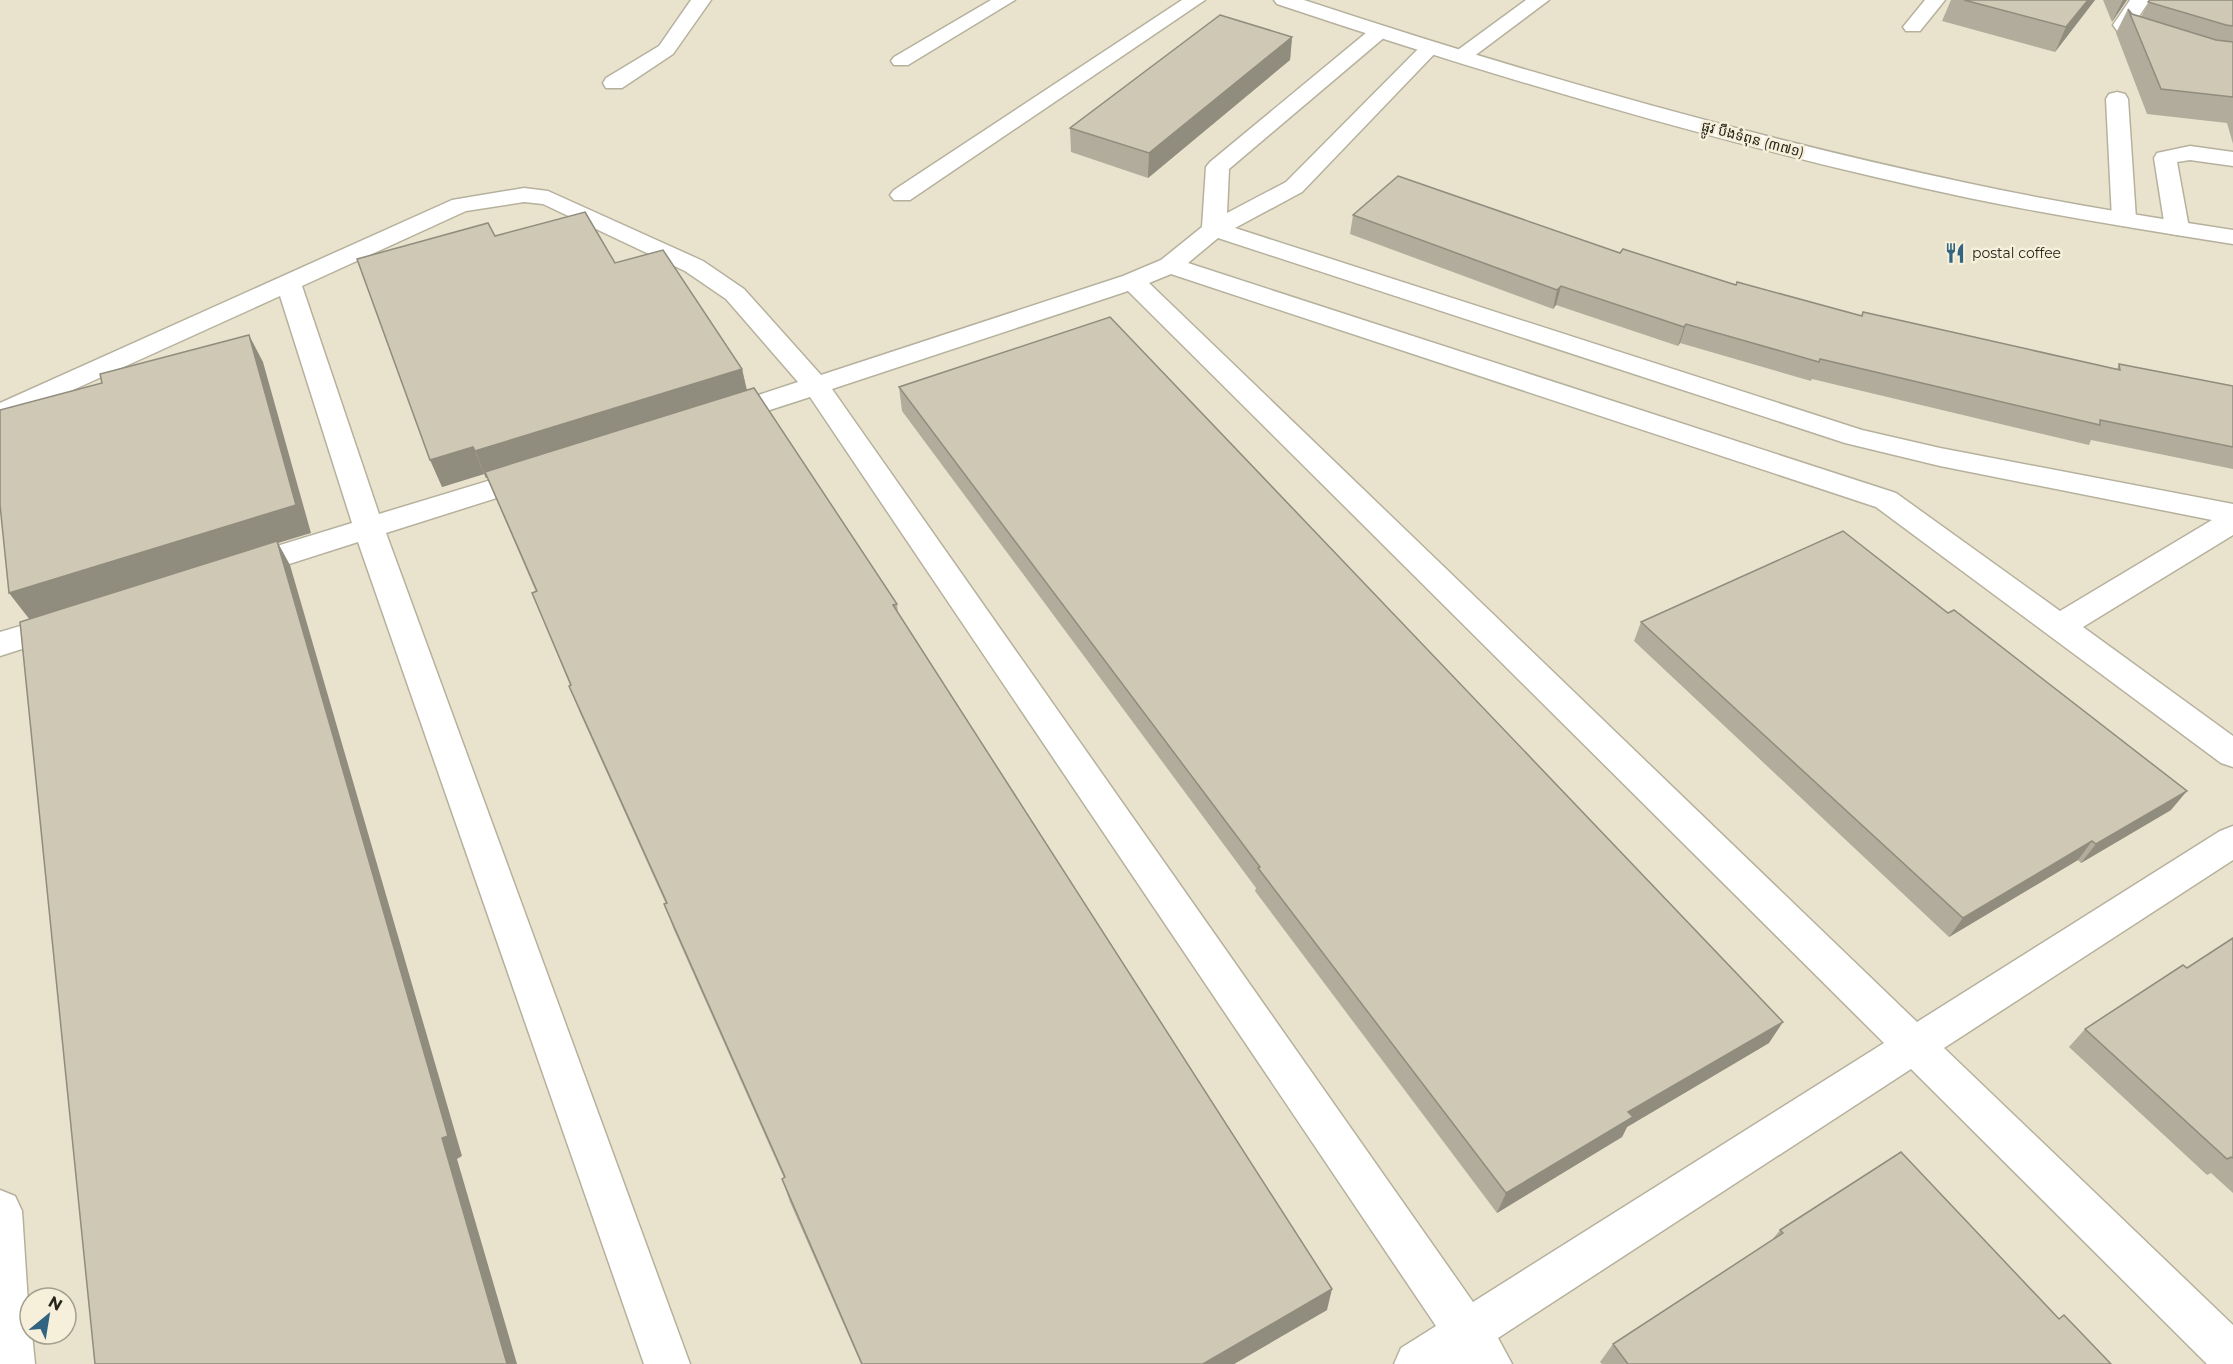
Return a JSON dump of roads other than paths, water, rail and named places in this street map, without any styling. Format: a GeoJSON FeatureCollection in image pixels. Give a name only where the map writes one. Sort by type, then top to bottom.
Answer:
{"type":"FeatureCollection","features":[{"type":"Feature","properties":{"kind":"street"},"geometry":{"type":"LineString","coordinates":[[614,83],[666,50],[701,0]]}},
{"type":"Feature","properties":{"kind":"street"},"geometry":{"type":"LineString","coordinates":[[901,61],[1005,0]]}},
{"type":"Feature","properties":{"kind":"street"},"geometry":{"type":"LineString","coordinates":[[902,195],[1195,0]]}},
{"type":"Feature","properties":{"kind":"street","name":"ផ្លូវ បឹងទំពុន (៣៧១)"},"geometry":{"type":"LineString","coordinates":[[1284,0],[1379,32],[1778,146],[1969,190],[2233,237]]}},
{"type":"Feature","properties":{"kind":"street"},"geometry":{"type":"LineString","coordinates":[[1462,56],[1539,0]]}},
{"type":"Feature","properties":{"kind":"street"},"geometry":{"type":"LineString","coordinates":[[1913,27],[1935,0]]}},
{"type":"Feature","properties":{"kind":"street"},"geometry":{"type":"LineString","coordinates":[[2140,0],[2123,25],[2128,32],[2210,58],[2233,60]]}},
{"type":"Feature","properties":{"kind":"street"},"geometry":{"type":"LineString","coordinates":[[1214,229],[1218,167],[1379,32]]}},
{"type":"Feature","properties":{"kind":"street"},"geometry":{"type":"LineString","coordinates":[[693,425],[1132,281],[1170,265],[1214,229],[1294,188],[1431,47]]}},
{"type":"Feature","properties":{"kind":"street"},"geometry":{"type":"LineString","coordinates":[[2117,99],[2124,219]]}},
{"type":"Feature","properties":{"kind":"street"},"geometry":{"type":"LineString","coordinates":[[2177,228],[2164,158],[2190,153],[2233,159]]}},
{"type":"Feature","properties":{"kind":"street"},"geometry":{"type":"LineString","coordinates":[[0,414],[460,205],[524,195],[548,198],[694,266],[735,294],[816,386],[1478,1348]]}},
{"type":"Feature","properties":{"kind":"street"},"geometry":{"type":"LineString","coordinates":[[1214,229],[1855,437],[1940,458],[2233,514]]}},
{"type":"Feature","properties":{"kind":"street"},"geometry":{"type":"LineString","coordinates":[[1170,265],[1886,500],[2233,754]]}},
{"type":"Feature","properties":{"kind":"street"},"geometry":{"type":"LineString","coordinates":[[1132,281],[2233,1357]]}},
{"type":"Feature","properties":{"kind":"street"},"geometry":{"type":"LineString","coordinates":[[290,284],[369,529],[667,1364]]}},
{"type":"Feature","properties":{"kind":"street"},"geometry":{"type":"LineString","coordinates":[[213,578],[559,468]]}},
{"type":"Feature","properties":{"kind":"street"},"geometry":{"type":"LineString","coordinates":[[2059,627],[2233,521]]}},
{"type":"Feature","properties":{"kind":"street"},"geometry":{"type":"LineString","coordinates":[[0,644],[90,616]]}},
{"type":"Feature","properties":{"kind":"street"},"geometry":{"type":"LineString","coordinates":[[1418,1364],[1478,1348],[1914,1045],[2233,841]]}},
{"type":"Feature","properties":{"kind":"street"},"geometry":{"type":"LineString","coordinates":[[0,1211],[12,1364]]}},
{"type":"Feature","properties":{"kind":"place","name":"postal coffee"},"geometry":{"type":"Point","coordinates":[1955,253]}}]}
